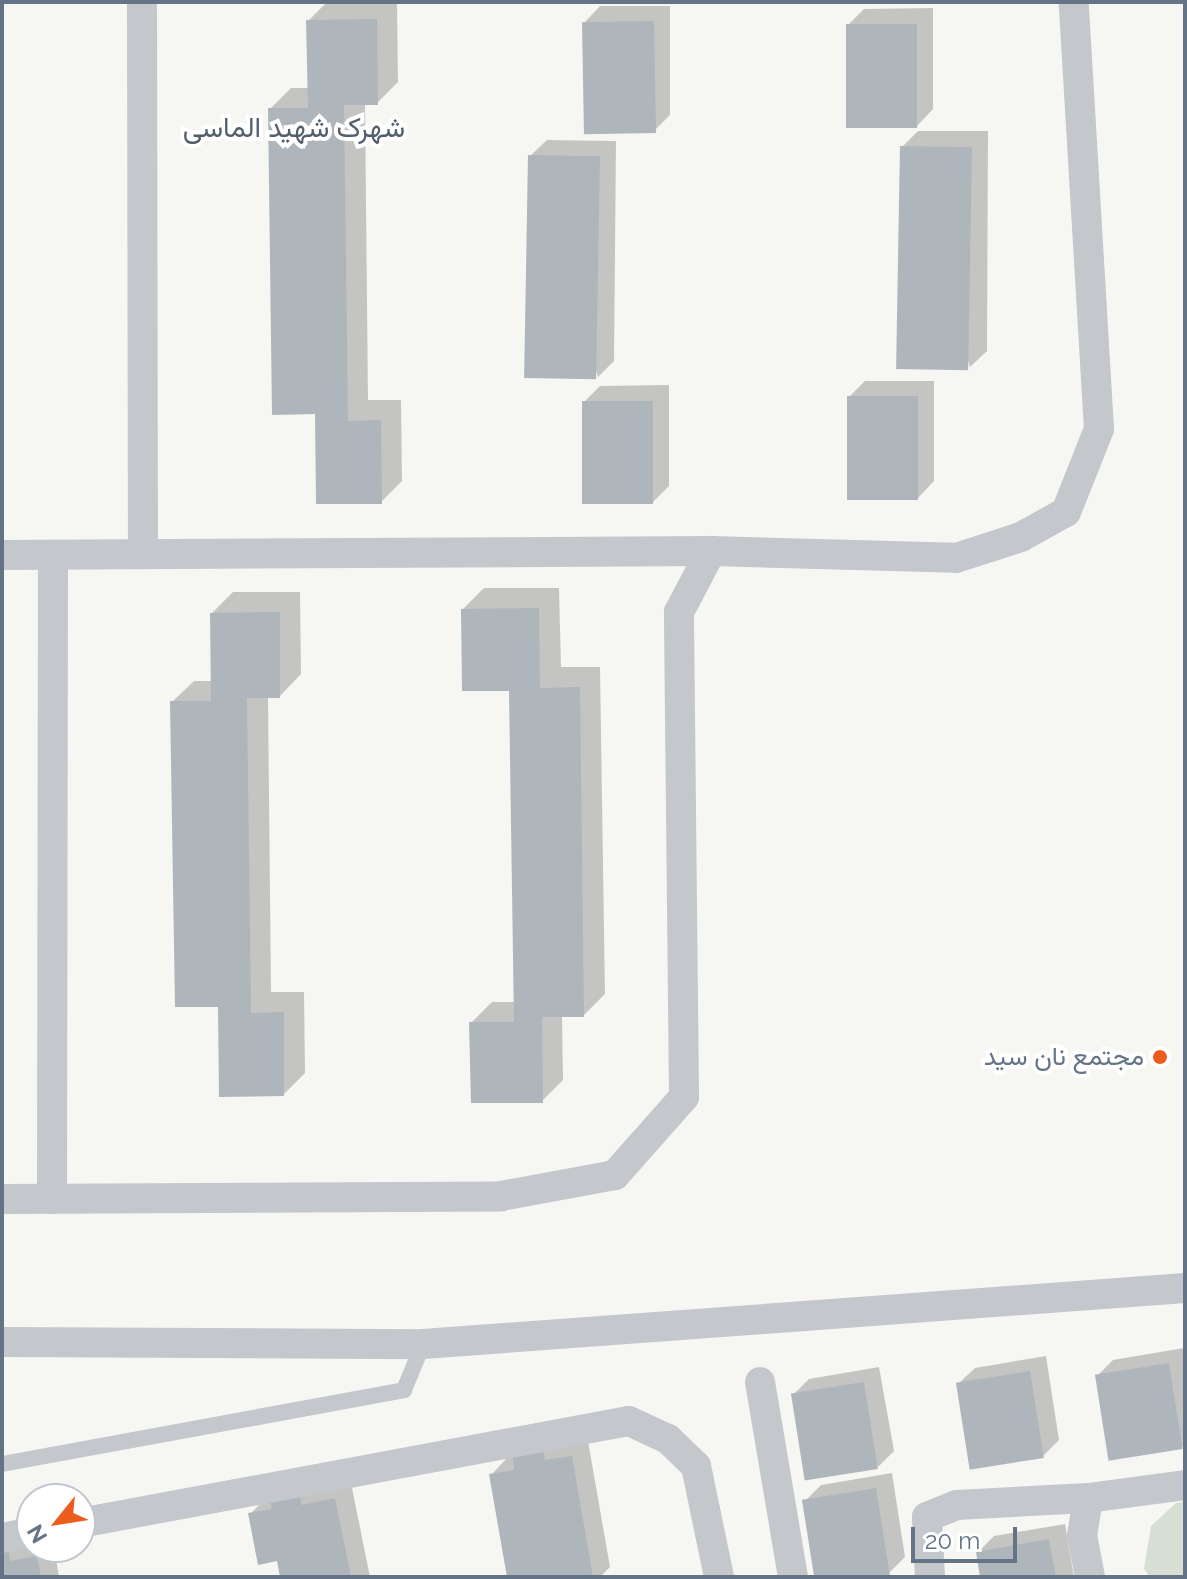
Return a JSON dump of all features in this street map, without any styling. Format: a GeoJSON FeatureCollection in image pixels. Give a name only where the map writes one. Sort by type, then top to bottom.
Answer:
{"type":"FeatureCollection","features":[{"type":"Feature","properties":{"kind":"street"},"geometry":{"type":"LineString","coordinates":[[142,2],[143,554]]}},
{"type":"Feature","properties":{"kind":"street"},"geometry":{"type":"LineString","coordinates":[[2,555],[711,551],[956,558],[1021,537],[1066,512],[1099,429],[1074,2]]}},
{"type":"Feature","properties":{"kind":"street"},"geometry":{"type":"LineString","coordinates":[[2,1199],[501,1196],[615,1175],[684,1097],[679,612],[711,551]]}},
{"type":"Feature","properties":{"kind":"street"},"geometry":{"type":"LineString","coordinates":[[52,1199],[53,555]]}},
{"type":"Feature","properties":{"kind":"street"},"geometry":{"type":"LineString","coordinates":[[2,1342],[423,1344],[1185,1288]]}},
{"type":"Feature","properties":{"kind":"street"},"geometry":{"type":"LineString","coordinates":[[760,1382],[793,1577]]}},
{"type":"Feature","properties":{"kind":"street"},"geometry":{"type":"LineString","coordinates":[[96,1520],[629,1421],[668,1439],[696,1466],[719,1577]]}},
{"type":"Feature","properties":{"kind":"street"},"geometry":{"type":"LineString","coordinates":[[930,1577],[927,1517],[957,1505],[1088,1498],[1185,1485]]}},
{"type":"Feature","properties":{"kind":"street"},"geometry":{"type":"LineString","coordinates":[[1088,1498],[1082,1535],[1090,1577]]}},
{"type":"Feature","properties":{"kind":"lane"},"geometry":{"type":"LineString","coordinates":[[2,1464],[404,1390],[423,1344]]}},
{"type":"Feature","properties":{"kind":"shaded area"},"geometry":{"type":"Polygon","coordinates":[[[1185,1502],[1185,1577],[1150,1577],[1144,1569],[1151,1526],[1176,1503],[1185,1502]]]}},
{"type":"Feature","properties":{"kind":"building"},"geometry":{"type":"Polygon","coordinates":[[[377,19],[378,105],[344,105],[348,421],[381,420],[382,504],[316,504],[315,414],[272,415],[268,108],[308,108],[306,20],[377,19]]]}},
{"type":"Feature","properties":{"kind":"building"},"geometry":{"type":"Polygon","coordinates":[[[654,21],[656,133],[584,134],[582,22],[654,21]]]}},
{"type":"Feature","properties":{"kind":"building"},"geometry":{"type":"Polygon","coordinates":[[[846,24],[917,24],[917,128],[846,128],[846,24]]]}},
{"type":"Feature","properties":{"kind":"building"},"geometry":{"type":"Polygon","coordinates":[[[900,146],[972,147],[968,370],[896,369],[900,146]]]}},
{"type":"Feature","properties":{"kind":"building"},"geometry":{"type":"Polygon","coordinates":[[[528,155],[600,156],[596,379],[524,378],[528,155]]]}},
{"type":"Feature","properties":{"kind":"building"},"geometry":{"type":"Polygon","coordinates":[[[847,396],[918,396],[918,500],[847,500],[847,396]]]}},
{"type":"Feature","properties":{"kind":"building"},"geometry":{"type":"Polygon","coordinates":[[[582,401],[653,401],[653,504],[582,504],[582,401]]]}},
{"type":"Feature","properties":{"kind":"building"},"geometry":{"type":"Polygon","coordinates":[[[539,608],[540,688],[580,687],[584,1017],[542,1017],[543,1103],[471,1103],[469,1022],[514,1022],[509,691],[462,691],[461,609],[539,608]]]}},
{"type":"Feature","properties":{"kind":"building"},"geometry":{"type":"Polygon","coordinates":[[[280,612],[280,698],[247,698],[251,1013],[284,1012],[284,1096],[219,1097],[218,1007],[175,1007],[170,701],[211,701],[210,613],[280,612]]]}},
{"type":"Feature","properties":{"kind":"building"},"geometry":{"type":"Polygon","coordinates":[[[1169,1363],[1183,1449],[1109,1461],[1095,1375],[1169,1363]]]}},
{"type":"Feature","properties":{"kind":"building"},"geometry":{"type":"Polygon","coordinates":[[[1030,1371],[1044,1458],[970,1470],[956,1383],[1030,1371]]]}},
{"type":"Feature","properties":{"kind":"building"},"geometry":{"type":"Polygon","coordinates":[[[864,1382],[878,1469],[805,1480],[791,1394],[864,1382]]]}},
{"type":"Feature","properties":{"kind":"building"},"geometry":{"type":"Polygon","coordinates":[[[543,1448],[545,1460],[572,1456],[593,1577],[507,1577],[489,1474],[514,1470],[512,1453],[543,1448]]]}},
{"type":"Feature","properties":{"kind":"building"},"geometry":{"type":"Polygon","coordinates":[[[876,1488],[890,1575],[814,1577],[802,1500],[876,1488]]]}},
{"type":"Feature","properties":{"kind":"building"},"geometry":{"type":"Polygon","coordinates":[[[298,1489],[302,1505],[335,1498],[351,1577],[280,1577],[277,1561],[258,1565],[248,1513],[272,1509],[269,1495],[298,1489]]]}},
{"type":"Feature","properties":{"kind":"building"},"geometry":{"type":"Polygon","coordinates":[[[1049,1539],[1056,1577],[980,1577],[976,1552],[1049,1539]]]}},
{"type":"Feature","properties":{"kind":"building"},"geometry":{"type":"Polygon","coordinates":[[[8,1547],[10,1561],[38,1563],[41,1577],[2,1577],[2,1548],[8,1547]]]}},
{"type":"Feature","properties":{"kind":"place","name":"مجتمع نان سید"},"geometry":{"type":"Point","coordinates":[1160,1057]}},
{"type":"Feature","properties":{"kind":"district","name":"شهرک شهید الماسی"},"geometry":{"type":"Point","coordinates":[294,128]}}]}
